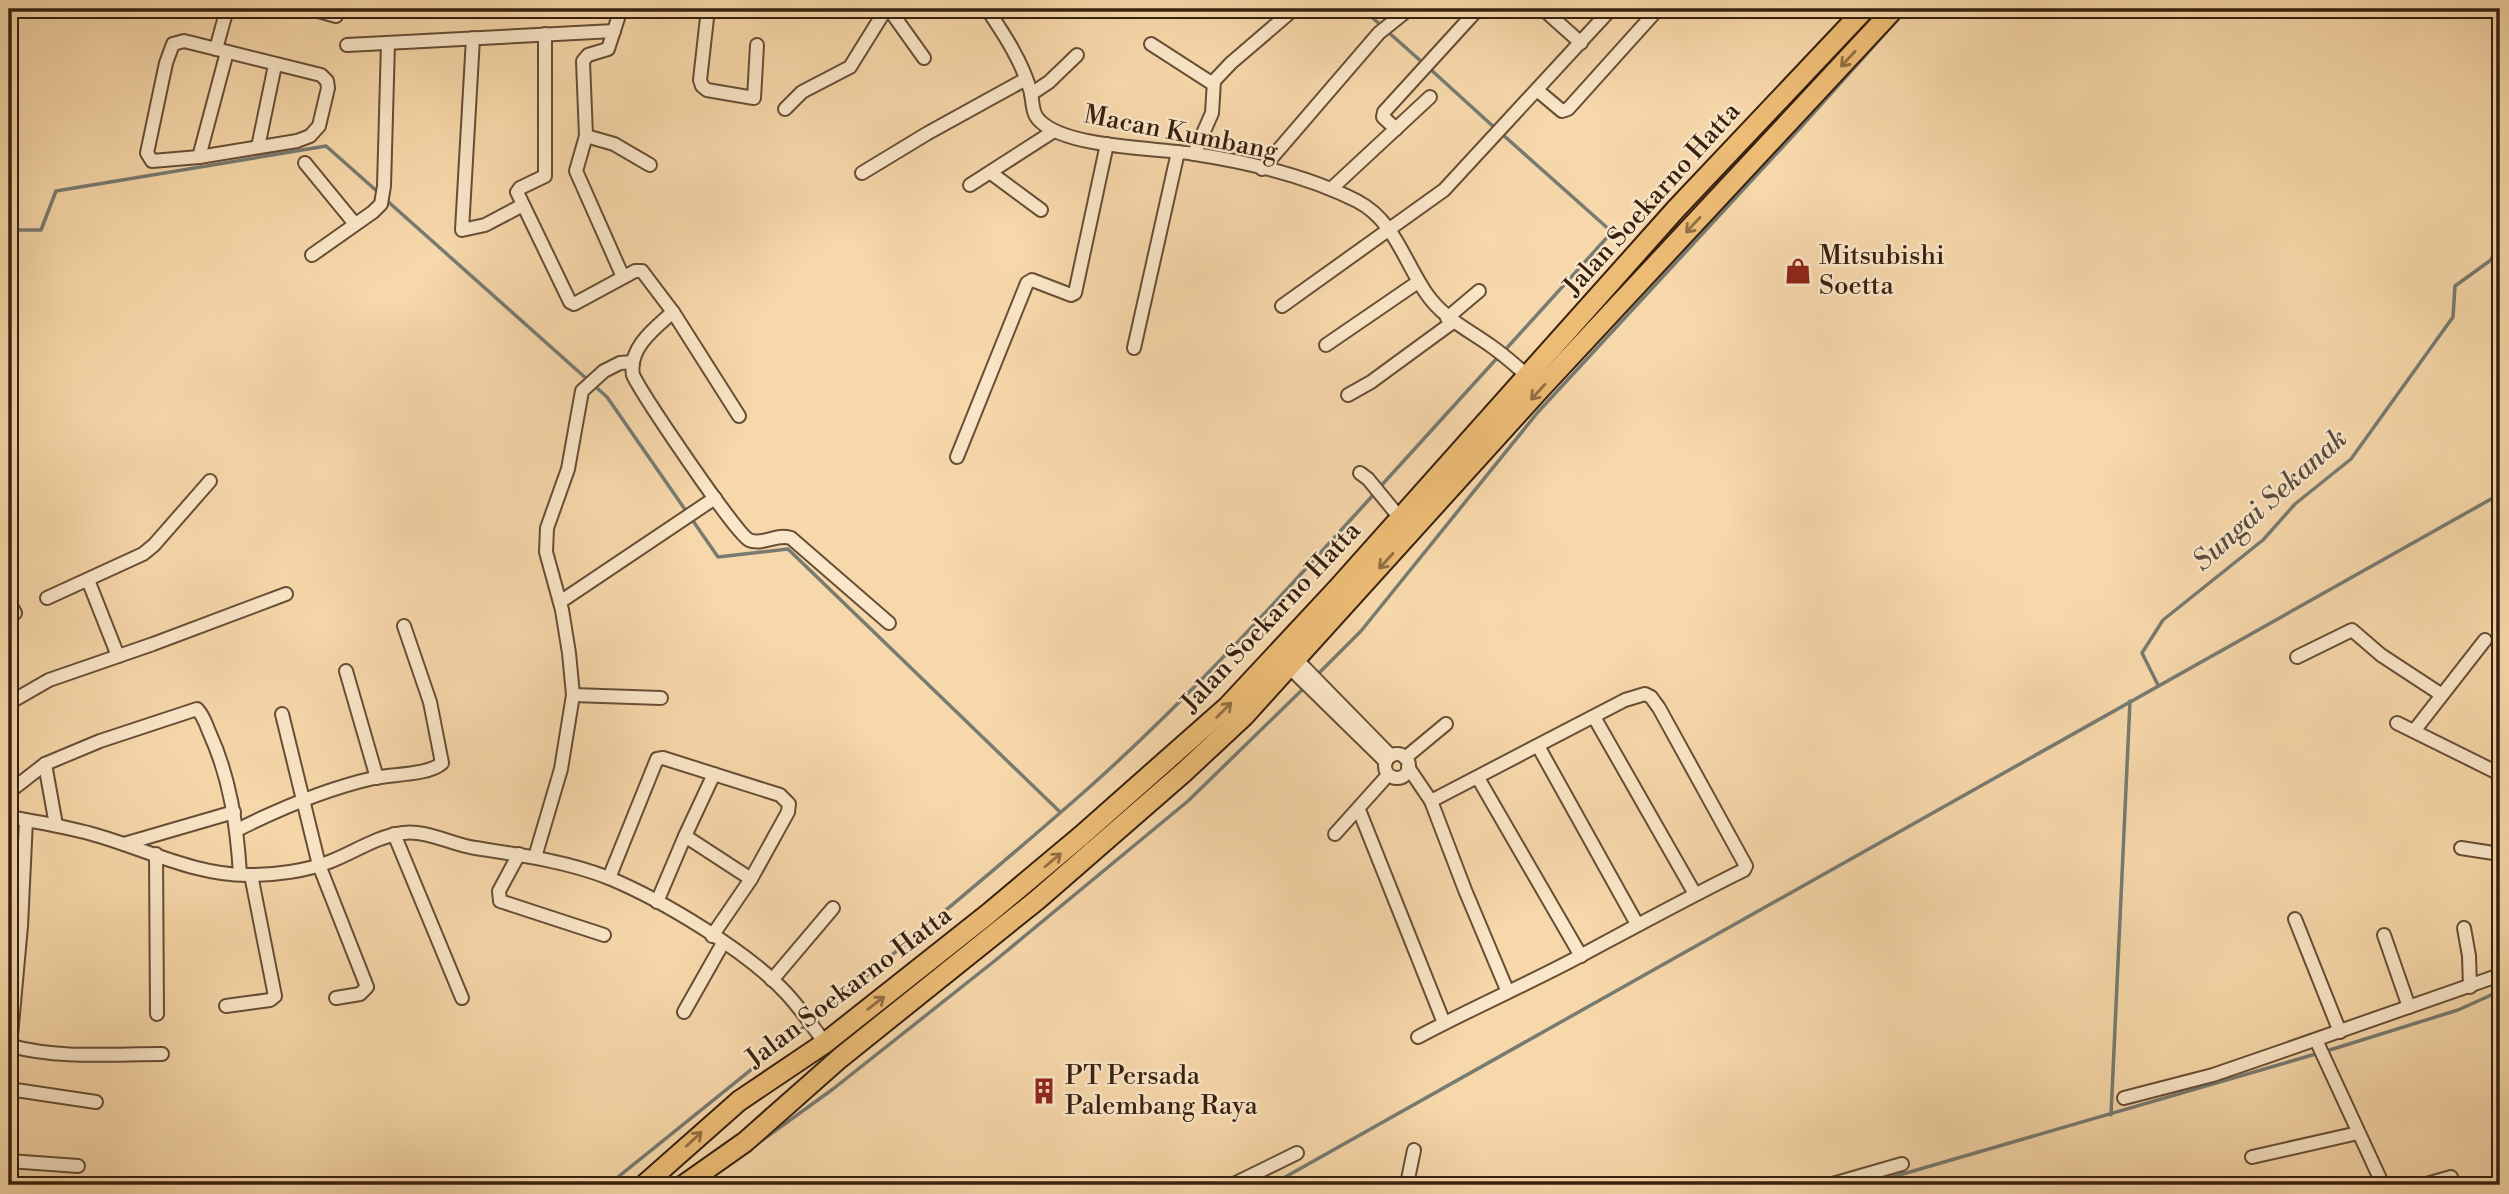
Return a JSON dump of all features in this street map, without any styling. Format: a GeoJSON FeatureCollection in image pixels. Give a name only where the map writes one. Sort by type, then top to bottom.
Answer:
{"type":"FeatureCollection","features":[{"type":"Feature","properties":{"kind":"highway","name":"Jalan Soekarno Hatta"},"geometry":{"type":"LineString","coordinates":[[644,1185],[739,1101],[988,914],[1228,706],[1701,182],[1865,9]]}},
{"type":"Feature","properties":{"kind":"highway","name":"Jalan Soekarno Hatta"},"geometry":{"type":"LineString","coordinates":[[684,1185],[745,1142],[840,1058],[1037,900],[1297,668],[1541,388],[1894,9]]}},
{"type":"Feature","properties":{"kind":"highway"},"geometry":{"type":"LineString","coordinates":[[1146,779],[1160,793]]}},
{"type":"Feature","properties":{"kind":"street"},"geometry":{"type":"LineString","coordinates":[[200,157],[222,50],[227,9]]}},
{"type":"Feature","properties":{"kind":"street"},"geometry":{"type":"LineString","coordinates":[[314,9],[336,16]]}},
{"type":"Feature","properties":{"kind":"street"},"geometry":{"type":"LineString","coordinates":[[621,9],[613,37],[605,51],[588,55],[583,61],[586,136],[576,167],[577,176],[623,278]]}},
{"type":"Feature","properties":{"kind":"street"},"geometry":{"type":"LineString","coordinates":[[708,9],[700,80],[707,90],[754,98],[757,45]]}},
{"type":"Feature","properties":{"kind":"street"},"geometry":{"type":"LineString","coordinates":[[785,109],[802,92],[850,67],[887,9],[924,58]]}},
{"type":"Feature","properties":{"kind":"street","name":"Macan Kumbang"},"geometry":{"type":"LineString","coordinates":[[987,9],[1026,79],[1033,111],[1038,120],[1054,131],[1107,144],[1194,154],[1262,169],[1331,189],[1366,207],[1381,218],[1389,229],[1418,282],[1436,306],[1450,320],[1494,347],[1528,376]]}},
{"type":"Feature","properties":{"kind":"street"},"geometry":{"type":"LineString","coordinates":[[1194,154],[1212,113],[1213,84],[1231,63],[1294,9]]}},
{"type":"Feature","properties":{"kind":"street"},"geometry":{"type":"LineString","coordinates":[[1262,169],[1382,29],[1409,9]]}},
{"type":"Feature","properties":{"kind":"street"},"geometry":{"type":"LineString","coordinates":[[1396,129],[1383,117],[1384,113],[1478,9]]}},
{"type":"Feature","properties":{"kind":"street"},"geometry":{"type":"LineString","coordinates":[[1543,9],[1581,43]]}},
{"type":"Feature","properties":{"kind":"street"},"geometry":{"type":"LineString","coordinates":[[1282,306],[1444,190],[1611,9]]}},
{"type":"Feature","properties":{"kind":"street"},"geometry":{"type":"LineString","coordinates":[[1537,90],[1562,111],[1568,110],[1658,9]]}},
{"type":"Feature","properties":{"kind":"street"},"geometry":{"type":"LineString","coordinates":[[347,45],[545,34],[613,37]]}},
{"type":"Feature","properties":{"kind":"street"},"geometry":{"type":"LineString","coordinates":[[545,34],[545,176],[518,191],[570,303],[574,304],[635,271],[642,271],[673,312],[739,416]]}},
{"type":"Feature","properties":{"kind":"street"},"geometry":{"type":"LineString","coordinates":[[473,38],[462,230],[485,225],[523,205]]}},
{"type":"Feature","properties":{"kind":"street"},"geometry":{"type":"LineString","coordinates":[[184,41],[275,65],[321,75],[327,80],[328,88],[321,121],[315,132],[297,141],[200,157],[152,161],[147,153],[150,136],[166,63],[173,44],[184,41]]}},
{"type":"Feature","properties":{"kind":"street"},"geometry":{"type":"LineString","coordinates":[[312,255],[355,224],[382,197],[388,43]]}},
{"type":"Feature","properties":{"kind":"street"},"geometry":{"type":"LineString","coordinates":[[1151,44],[1213,84]]}},
{"type":"Feature","properties":{"kind":"street"},"geometry":{"type":"LineString","coordinates":[[1031,94],[1049,82],[1077,55]]}},
{"type":"Feature","properties":{"kind":"street"},"geometry":{"type":"LineString","coordinates":[[258,147],[275,65]]}},
{"type":"Feature","properties":{"kind":"street"},"geometry":{"type":"LineString","coordinates":[[862,173],[1026,79]]}},
{"type":"Feature","properties":{"kind":"street"},"geometry":{"type":"LineString","coordinates":[[1331,189],[1430,97]]}},
{"type":"Feature","properties":{"kind":"street"},"geometry":{"type":"LineString","coordinates":[[970,185],[1054,131]]}},
{"type":"Feature","properties":{"kind":"street"},"geometry":{"type":"LineString","coordinates":[[586,136],[614,144],[650,165]]}},
{"type":"Feature","properties":{"kind":"street"},"geometry":{"type":"LineString","coordinates":[[957,457],[1027,284],[1032,280],[1071,295],[1075,293],[1107,144]]}},
{"type":"Feature","properties":{"kind":"street"},"geometry":{"type":"LineString","coordinates":[[1134,348],[1178,152]]}},
{"type":"Feature","properties":{"kind":"street"},"geometry":{"type":"LineString","coordinates":[[305,163],[355,224]]}},
{"type":"Feature","properties":{"kind":"street"},"geometry":{"type":"LineString","coordinates":[[991,173],[1041,210]]}},
{"type":"Feature","properties":{"kind":"street"},"geometry":{"type":"LineString","coordinates":[[1326,345],[1418,282]]}},
{"type":"Feature","properties":{"kind":"street"},"geometry":{"type":"LineString","coordinates":[[1348,395],[1371,382],[1450,320],[1479,291]]}},
{"type":"Feature","properties":{"kind":"street"},"geometry":{"type":"LineString","coordinates":[[673,312],[650,332],[633,362],[633,375],[715,498],[747,539],[756,542],[781,536],[791,538],[889,623]]}},
{"type":"Feature","properties":{"kind":"street"},"geometry":{"type":"LineString","coordinates":[[535,857],[561,769],[573,695],[560,602],[545,540],[550,516],[568,469],[577,407],[586,386],[596,376],[620,363],[633,362]]}},
{"type":"Feature","properties":{"kind":"street"},"geometry":{"type":"LineString","coordinates":[[1360,473],[1400,518]]}},
{"type":"Feature","properties":{"kind":"street"},"geometry":{"type":"LineString","coordinates":[[47,598],[150,549],[210,481]]}},
{"type":"Feature","properties":{"kind":"street"},"geometry":{"type":"LineString","coordinates":[[560,602],[715,498]]}},
{"type":"Feature","properties":{"kind":"street"},"geometry":{"type":"LineString","coordinates":[[88,580],[118,656]]}},
{"type":"Feature","properties":{"kind":"street"},"geometry":{"type":"LineString","coordinates":[[9,703],[49,680],[286,594]]}},
{"type":"Feature","properties":{"kind":"street"},"geometry":{"type":"LineString","coordinates":[[237,830],[303,799],[377,778],[432,769],[443,761],[430,702],[404,626]]}},
{"type":"Feature","properties":{"kind":"street"},"geometry":{"type":"LineString","coordinates":[[2297,657],[2352,630],[2381,655],[2442,695]]}},
{"type":"Feature","properties":{"kind":"street"},"geometry":{"type":"LineString","coordinates":[[2414,731],[2485,640]]}},
{"type":"Feature","properties":{"kind":"street"},"geometry":{"type":"LineString","coordinates":[[1297,668],[1400,778],[1406,773],[1407,763],[1446,724]]}},
{"type":"Feature","properties":{"kind":"street"},"geometry":{"type":"LineString","coordinates":[[346,671],[377,778]]}},
{"type":"Feature","properties":{"kind":"street"},"geometry":{"type":"LineString","coordinates":[[1418,1037],[1507,990],[1581,956],[1637,923],[1744,870],[1746,866],[1659,708],[1651,697],[1645,694],[1635,695],[1430,801]]}},
{"type":"Feature","properties":{"kind":"street"},"geometry":{"type":"LineString","coordinates":[[573,695],[661,698]]}},
{"type":"Feature","properties":{"kind":"street"},"geometry":{"type":"LineString","coordinates":[[9,792],[45,764],[100,741],[197,709],[214,741],[234,812],[246,875],[275,993],[270,1000],[226,1006]]}},
{"type":"Feature","properties":{"kind":"street"},"geometry":{"type":"LineString","coordinates":[[282,714],[319,865],[367,987],[360,994],[336,998]]}},
{"type":"Feature","properties":{"kind":"street"},"geometry":{"type":"LineString","coordinates":[[1594,716],[1695,894]]}},
{"type":"Feature","properties":{"kind":"street"},"geometry":{"type":"LineString","coordinates":[[2397,723],[2500,774]]}},
{"type":"Feature","properties":{"kind":"street"},"geometry":{"type":"LineString","coordinates":[[1538,746],[1637,923]]}},
{"type":"Feature","properties":{"kind":"street"},"geometry":{"type":"LineString","coordinates":[[1335,834],[1359,810],[1388,764],[1397,755],[1407,763],[1430,801],[1507,990]]}},
{"type":"Feature","properties":{"kind":"street"},"geometry":{"type":"LineString","coordinates":[[609,878],[655,760],[663,758],[780,795],[789,804],[788,812],[718,940],[684,1012]]}},
{"type":"Feature","properties":{"kind":"street"},"geometry":{"type":"LineString","coordinates":[[45,764],[56,825]]}},
{"type":"Feature","properties":{"kind":"street"},"geometry":{"type":"LineString","coordinates":[[657,902],[714,774]]}},
{"type":"Feature","properties":{"kind":"street"},"geometry":{"type":"LineString","coordinates":[[1478,778],[1581,956]]}},
{"type":"Feature","properties":{"kind":"street"},"geometry":{"type":"LineString","coordinates":[[1359,810],[1444,1023]]}},
{"type":"Feature","properties":{"kind":"street"},"geometry":{"type":"LineString","coordinates":[[124,844],[234,812]]}},
{"type":"Feature","properties":{"kind":"street"},"geometry":{"type":"LineString","coordinates":[[9,817],[56,825],[216,872],[246,875],[319,865],[394,834],[427,834],[456,844],[535,857],[609,878],[657,902],[718,940],[772,980],[821,1037]]}},
{"type":"Feature","properties":{"kind":"street"},"geometry":{"type":"LineString","coordinates":[[26,820],[15,926],[10,1052],[75,1056],[162,1054]]}},
{"type":"Feature","properties":{"kind":"street"},"geometry":{"type":"LineString","coordinates":[[394,834],[462,998]]}},
{"type":"Feature","properties":{"kind":"street"},"geometry":{"type":"LineString","coordinates":[[685,836],[751,879]]}},
{"type":"Feature","properties":{"kind":"street"},"geometry":{"type":"LineString","coordinates":[[2461,848],[2500,854]]}},
{"type":"Feature","properties":{"kind":"street"},"geometry":{"type":"LineString","coordinates":[[156,854],[157,1014]]}},
{"type":"Feature","properties":{"kind":"street"},"geometry":{"type":"LineString","coordinates":[[519,854],[499,891],[500,901],[604,935]]}},
{"type":"Feature","properties":{"kind":"street"},"geometry":{"type":"LineString","coordinates":[[772,980],[834,908]]}},
{"type":"Feature","properties":{"kind":"street"},"geometry":{"type":"LineString","coordinates":[[2295,919],[2340,1032]]}},
{"type":"Feature","properties":{"kind":"street"},"geometry":{"type":"LineString","coordinates":[[2464,928],[2469,956],[2470,987]]}},
{"type":"Feature","properties":{"kind":"street"},"geometry":{"type":"LineString","coordinates":[[2385,935],[2409,1007]]}},
{"type":"Feature","properties":{"kind":"street"},"geometry":{"type":"LineString","coordinates":[[2124,1098],[2213,1074],[2321,1050],[2340,1032],[2500,975]]}},
{"type":"Feature","properties":{"kind":"street"},"geometry":{"type":"LineString","coordinates":[[2321,1050],[2383,1185]]}},
{"type":"Feature","properties":{"kind":"street"},"geometry":{"type":"LineString","coordinates":[[9,1089],[96,1102]]}},
{"type":"Feature","properties":{"kind":"street"},"geometry":{"type":"LineString","coordinates":[[2252,1157],[2358,1133]]}},
{"type":"Feature","properties":{"kind":"street"},"geometry":{"type":"LineString","coordinates":[[1409,1185],[1414,1150]]}},
{"type":"Feature","properties":{"kind":"street"},"geometry":{"type":"LineString","coordinates":[[1232,1185],[1297,1153]]}},
{"type":"Feature","properties":{"kind":"street"},"geometry":{"type":"LineString","coordinates":[[9,1161],[78,1166]]}},
{"type":"Feature","properties":{"kind":"street"},"geometry":{"type":"LineString","coordinates":[[1829,1185],[1902,1164]]}},
{"type":"Feature","properties":{"kind":"street"},"geometry":{"type":"LineString","coordinates":[[2423,1185],[2451,1177]]}},
{"type":"Feature","properties":{"kind":"waterway"},"geometry":{"type":"LineString","coordinates":[[1362,9],[1382,26]]}},
{"type":"Feature","properties":{"kind":"waterway"},"geometry":{"type":"LineString","coordinates":[[1317,675],[1361,631],[1538,412],[1907,9]]}},
{"type":"Feature","properties":{"kind":"waterway"},"geometry":{"type":"LineString","coordinates":[[1387,31],[1423,63]]}},
{"type":"Feature","properties":{"kind":"waterway"},"geometry":{"type":"LineString","coordinates":[[1429,68],[1496,129]]}},
{"type":"Feature","properties":{"kind":"waterway"},"geometry":{"type":"LineString","coordinates":[[1502,134],[1612,232],[1505,350]]}},
{"type":"Feature","properties":{"kind":"waterway"},"geometry":{"type":"LineString","coordinates":[[9,230],[41,230],[56,191],[326,146],[379,193]]}},
{"type":"Feature","properties":{"kind":"waterway"},"geometry":{"type":"LineString","coordinates":[[384,198],[607,397],[718,557],[788,549],[1059,811]]}},
{"type":"Feature","properties":{"kind":"waterway","name":"Sungai Sekanak"},"geometry":{"type":"LineString","coordinates":[[2158,685],[2142,653],[2163,620],[2263,540],[2295,504],[2351,459],[2453,317],[2455,286],[2491,260],[2500,239]]}},
{"type":"Feature","properties":{"kind":"waterway"},"geometry":{"type":"LineString","coordinates":[[1380,487],[1499,356]]}},
{"type":"Feature","properties":{"kind":"waterway"},"geometry":{"type":"LineString","coordinates":[[608,1185],[907,942],[1026,843],[1123,757],[1269,609],[1375,493]]}},
{"type":"Feature","properties":{"kind":"waterway"},"geometry":{"type":"LineString","coordinates":[[1271,1185],[2500,494]]}},
{"type":"Feature","properties":{"kind":"waterway"},"geometry":{"type":"LineString","coordinates":[[757,1144],[833,1089],[997,959],[1188,801],[1304,688]]}},
{"type":"Feature","properties":{"kind":"waterway"},"geometry":{"type":"LineString","coordinates":[[2111,1115],[2130,701]]}},
{"type":"Feature","properties":{"kind":"waterway"},"geometry":{"type":"LineString","coordinates":[[1865,1185],[2333,1049],[2458,1010],[2500,991]]}},
{"type":"Feature","properties":{"kind":"place","name":"Mitsubishi Soetta"},"geometry":{"type":"Point","coordinates":[1798,271]}},
{"type":"Feature","properties":{"kind":"place","name":"PT Persada Palembang Raya"},"geometry":{"type":"Point","coordinates":[1044,1091]}}]}
